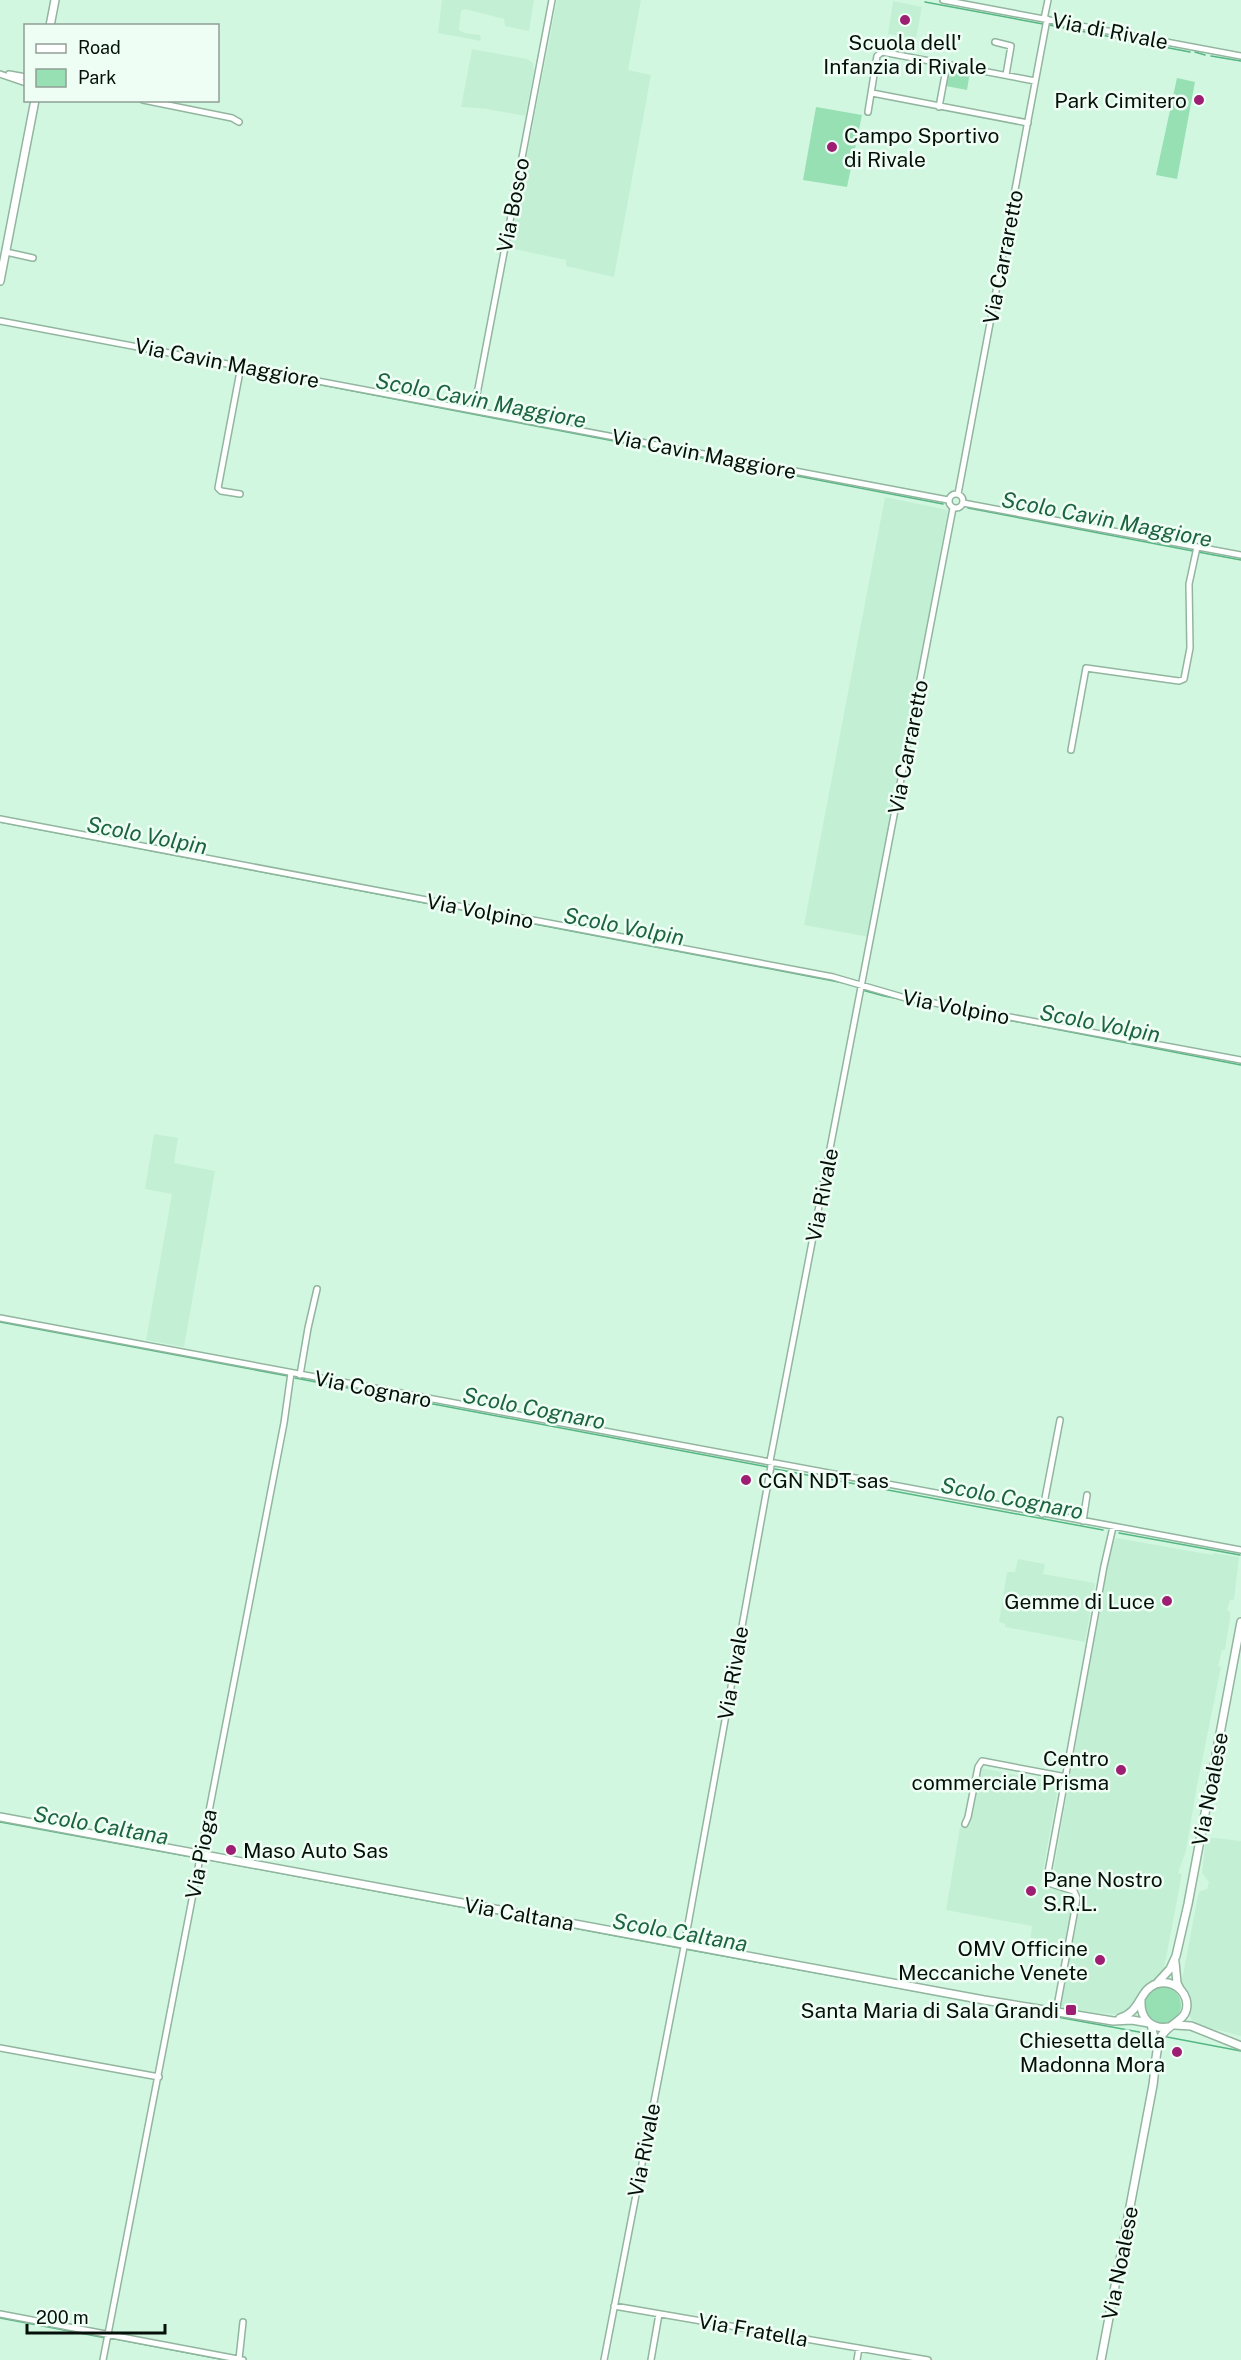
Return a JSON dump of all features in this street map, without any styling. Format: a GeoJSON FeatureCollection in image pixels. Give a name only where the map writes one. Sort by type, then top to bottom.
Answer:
{"type":"FeatureCollection","features":[{"type":"Feature","properties":{"kind":"main road"},"geometry":{"type":"LineString","coordinates":[[50,24],[55,0]]}},
{"type":"Feature","properties":{"kind":"main road"},"geometry":{"type":"LineString","coordinates":[[0,281],[33,102]]}},
{"type":"Feature","properties":{"kind":"main road","name":"Via Noalese"},"geometry":{"type":"LineString","coordinates":[[1101,2360],[1160,2040],[1183,2017],[1186,2008],[1186,2000],[1177,1983],[1175,1973],[1176,1956],[1188,1904],[1241,1622]]}},
{"type":"Feature","properties":{"kind":"main road","name":"Via Caltana"},"geometry":{"type":"LineString","coordinates":[[0,1817],[684,1948],[1117,2022],[1132,2020],[1150,2023]]}},
{"type":"Feature","properties":{"kind":"main road","name":"Via Noalese"},"geometry":{"type":"LineString","coordinates":[[1156,2059],[1156,2042],[1150,2023],[1142,2011],[1142,1999],[1147,1989],[1163,1979],[1176,1956]]}},
{"type":"Feature","properties":{"kind":"main road"},"geometry":{"type":"LineString","coordinates":[[1156,1984],[1170,1983],[1182,1991]]}},
{"type":"Feature","properties":{"kind":"main road"},"geometry":{"type":"LineString","coordinates":[[1108,2020],[1120,2019],[1132,2013],[1142,1999]]}},
{"type":"Feature","properties":{"kind":"main road"},"geometry":{"type":"LineString","coordinates":[[1186,2008],[1191,2021],[1204,2031]]}},
{"type":"Feature","properties":{"kind":"main road"},"geometry":{"type":"LineString","coordinates":[[1150,2023],[1159,2027],[1188,2026],[1241,2046]]}},
{"type":"Feature","properties":{"kind":"street","name":"Via Bosco"},"geometry":{"type":"LineString","coordinates":[[474,410],[552,0]]}},
{"type":"Feature","properties":{"kind":"street","name":"Via di Rivale"},"geometry":{"type":"LineString","coordinates":[[943,0],[1241,56]]}},
{"type":"Feature","properties":{"kind":"street","name":"Via Carraretto"},"geometry":{"type":"LineString","coordinates":[[958,494],[1028,123],[1048,0]]}},
{"type":"Feature","properties":{"kind":"street"},"geometry":{"type":"LineString","coordinates":[[995,42],[1011,46],[1005,75]]}},
{"type":"Feature","properties":{"kind":"street"},"geometry":{"type":"LineString","coordinates":[[868,112],[876,58],[880,53],[1035,81]]}},
{"type":"Feature","properties":{"kind":"street"},"geometry":{"type":"LineString","coordinates":[[939,107],[947,64]]}},
{"type":"Feature","properties":{"kind":"street"},"geometry":{"type":"LineString","coordinates":[[0,73],[24,82]]}},
{"type":"Feature","properties":{"kind":"street"},"geometry":{"type":"LineString","coordinates":[[872,93],[1028,123]]}},
{"type":"Feature","properties":{"kind":"street"},"geometry":{"type":"LineString","coordinates":[[153,102],[226,117],[239,122]]}},
{"type":"Feature","properties":{"kind":"street"},"geometry":{"type":"LineString","coordinates":[[6,252],[33,258]]}},
{"type":"Feature","properties":{"kind":"street","name":"Via Cavin Maggiore"},"geometry":{"type":"LineString","coordinates":[[0,321],[240,369],[474,410],[948,500]]}},
{"type":"Feature","properties":{"kind":"street"},"geometry":{"type":"LineString","coordinates":[[240,369],[218,488],[221,491],[240,494]]}},
{"type":"Feature","properties":{"kind":"street"},"geometry":{"type":"LineString","coordinates":[[958,494],[962,497],[963,503],[960,507],[953,508],[948,500],[952,495],[958,494]]}},
{"type":"Feature","properties":{"kind":"street"},"geometry":{"type":"LineString","coordinates":[[963,503],[1196,550],[1241,555]]}},
{"type":"Feature","properties":{"kind":"street","name":"Via Carraretto"},"geometry":{"type":"LineString","coordinates":[[862,988],[953,508]]}},
{"type":"Feature","properties":{"kind":"street"},"geometry":{"type":"LineString","coordinates":[[1071,750],[1086,668],[1179,681],[1184,679],[1190,648],[1189,584],[1196,550]]}},
{"type":"Feature","properties":{"kind":"street","name":"Via Volpino"},"geometry":{"type":"LineString","coordinates":[[0,819],[833,977],[862,988],[902,997],[1241,1060]]}},
{"type":"Feature","properties":{"kind":"street","name":"Via Rivale"},"geometry":{"type":"LineString","coordinates":[[604,2360],[684,1948],[771,1463],[862,988]]}},
{"type":"Feature","properties":{"kind":"street"},"geometry":{"type":"LineString","coordinates":[[300,1375],[317,1289]]}},
{"type":"Feature","properties":{"kind":"street","name":"Via Cognaro"},"geometry":{"type":"LineString","coordinates":[[0,1318],[1241,1550]]}},
{"type":"Feature","properties":{"kind":"street","name":"Via Pioga"},"geometry":{"type":"LineString","coordinates":[[104,2360],[202,1854],[291,1374]]}},
{"type":"Feature","properties":{"kind":"street"},"geometry":{"type":"LineString","coordinates":[[1042,1514],[1060,1420]]}},
{"type":"Feature","properties":{"kind":"street"},"geometry":{"type":"LineString","coordinates":[[1083,1521],[1087,1495]]}},
{"type":"Feature","properties":{"kind":"street"},"geometry":{"type":"LineString","coordinates":[[1056,2012],[1077,1898],[1074,1891],[1048,1883],[1104,1566],[1113,1527]]}},
{"type":"Feature","properties":{"kind":"street"},"geometry":{"type":"LineString","coordinates":[[965,1824],[978,1767],[982,1761],[1066,1777]]}},
{"type":"Feature","properties":{"kind":"street"},"geometry":{"type":"LineString","coordinates":[[0,2048],[159,2077]]}},
{"type":"Feature","properties":{"kind":"street","name":"Via Fratella"},"geometry":{"type":"LineString","coordinates":[[614,2306],[859,2348],[903,2358],[928,2360]]}},
{"type":"Feature","properties":{"kind":"street"},"geometry":{"type":"LineString","coordinates":[[0,2314],[241,2360],[243,2322]]}},
{"type":"Feature","properties":{"kind":"street"},"geometry":{"type":"LineString","coordinates":[[651,2360],[659,2314]]}},
{"type":"Feature","properties":{"kind":"street"},"geometry":{"type":"LineString","coordinates":[[857,2360],[859,2348]]}},
{"type":"Feature","properties":{"kind":"shaded area"},"geometry":{"type":"Polygon","coordinates":[[[442,0],[534,0],[529,31],[505,26],[504,19],[465,9],[461,11],[459,30],[480,35],[481,41],[438,33],[442,0]]]}},
{"type":"Feature","properties":{"kind":"shaded area"},"geometry":{"type":"Polygon","coordinates":[[[557,0],[641,0],[628,70],[651,75],[614,277],[566,266],[566,260],[509,248],[557,0]]]}},
{"type":"Feature","properties":{"kind":"shaded area","name":"Scuola dell' Infanzia di Rivale"},"geometry":{"type":"Polygon","coordinates":[[[893,1],[922,7],[916,38],[888,34],[893,1]]]}},
{"type":"Feature","properties":{"kind":"shaded area"},"geometry":{"type":"Polygon","coordinates":[[[472,49],[527,59],[533,63],[534,71],[525,116],[461,107],[472,49]]]}},
{"type":"Feature","properties":{"kind":"shaded area"},"geometry":{"type":"Polygon","coordinates":[[[885,497],[948,510],[869,937],[804,925],[885,497]]]}},
{"type":"Feature","properties":{"kind":"shaded area"},"geometry":{"type":"Polygon","coordinates":[[[154,1134],[178,1138],[174,1163],[215,1171],[184,1347],[146,1340],[172,1194],[145,1189],[154,1134]]]}},
{"type":"Feature","properties":{"kind":"shaded area"},"geometry":{"type":"Polygon","coordinates":[[[1116,1538],[1213,1555],[1213,1553],[1239,1557],[1234,1600],[1230,1600],[1227,1610],[1230,1612],[1230,1619],[1225,1650],[1222,1650],[1218,1666],[1221,1667],[1186,1851],[1178,1873],[1182,1874],[1163,1974],[1143,1988],[1135,2004],[1119,2015],[1064,2009],[1060,2005],[1082,1888],[1055,1883],[1052,1879],[1110,1550],[1116,1538]]]}},
{"type":"Feature","properties":{"kind":"shaded area"},"geometry":{"type":"Polygon","coordinates":[[[1018,1559],[1045,1564],[1043,1574],[1095,1583],[1085,1642],[1005,1627],[1005,1624],[999,1622],[1007,1572],[1015,1572],[1018,1559]]]}},
{"type":"Feature","properties":{"kind":"shaded area"},"geometry":{"type":"Polygon","coordinates":[[[980,1768],[1059,1783],[1040,1887],[1068,1892],[1073,1896],[1065,1948],[1030,1942],[1032,1926],[946,1910],[960,1827],[968,1828],[980,1768]]]}},
{"type":"Feature","properties":{"kind":"shaded area"},"geometry":{"type":"Polygon","coordinates":[[[1206,1837],[1241,1841],[1241,2036],[1202,2026],[1192,2020],[1189,2015],[1188,2000],[1181,1985],[1198,1896],[1200,1891],[1207,1889],[1209,1882],[1202,1873],[1206,1837]]]}},
{"type":"Feature","properties":{"kind":"green space"},"geometry":{"type":"Polygon","coordinates":[[[950,69],[970,72],[967,90],[946,86],[950,69]]]}},
{"type":"Feature","properties":{"kind":"green space"},"geometry":{"type":"Polygon","coordinates":[[[1177,78],[1195,82],[1177,179],[1156,175],[1177,78]]]}},
{"type":"Feature","properties":{"kind":"green space","name":"Campo Sportivo di Rivale"},"geometry":{"type":"Polygon","coordinates":[[[816,107],[862,115],[847,187],[803,180],[816,107]]]}},
{"type":"Feature","properties":{"kind":"green space"},"geometry":{"type":"Polygon","coordinates":[[[1163,1987],[1175,1993],[1181,2005],[1175,2017],[1163,2023],[1151,2017],[1145,2005],[1151,1993],[1163,1987]]]}},
{"type":"Feature","properties":{"kind":"waterway"},"geometry":{"type":"LineString","coordinates":[[925,2],[1043,24]]}},
{"type":"Feature","properties":{"kind":"waterway"},"geometry":{"type":"LineString","coordinates":[[1049,25],[1190,52]]}},
{"type":"Feature","properties":{"kind":"waterway"},"geometry":{"type":"LineString","coordinates":[[1195,52],[1205,55]]}},
{"type":"Feature","properties":{"kind":"waterway"},"geometry":{"type":"LineString","coordinates":[[1211,56],[1241,61]]}},
{"type":"Feature","properties":{"kind":"waterway","name":"Scolo Cavin Maggiore"},"geometry":{"type":"LineString","coordinates":[[14,326],[238,369]]}},
{"type":"Feature","properties":{"kind":"waterway","name":"Scolo Cavin Maggiore"},"geometry":{"type":"LineString","coordinates":[[243,370],[943,504]]}},
{"type":"Feature","properties":{"kind":"waterway","name":"Scolo Cavin Maggiore"},"geometry":{"type":"LineString","coordinates":[[968,508],[1193,551]]}},
{"type":"Feature","properties":{"kind":"waterway","name":"Scolo Cavin Maggiore"},"geometry":{"type":"LineString","coordinates":[[1198,552],[1241,560]]}},
{"type":"Feature","properties":{"kind":"waterway","name":"Scolo Volpin"},"geometry":{"type":"LineString","coordinates":[[0,822],[844,983]]}},
{"type":"Feature","properties":{"kind":"waterway","name":"Scolo Volpin"},"geometry":{"type":"LineString","coordinates":[[862,990],[1241,1065]]}},
{"type":"Feature","properties":{"kind":"waterway","name":"Scolo Cognaro"},"geometry":{"type":"LineString","coordinates":[[0,1322],[288,1376]]}},
{"type":"Feature","properties":{"kind":"waterway","name":"Scolo Cognaro"},"geometry":{"type":"LineString","coordinates":[[295,1378],[768,1467]]}},
{"type":"Feature","properties":{"kind":"waterway","name":"Scolo Cognaro"},"geometry":{"type":"LineString","coordinates":[[775,1469],[1103,1530]]}},
{"type":"Feature","properties":{"kind":"waterway","name":"Scolo Cognaro"},"geometry":{"type":"LineString","coordinates":[[1119,1533],[1240,1555]]}},
{"type":"Feature","properties":{"kind":"waterway","name":"Scolo Caltana"},"geometry":{"type":"LineString","coordinates":[[0,1822],[197,1858]]}},
{"type":"Feature","properties":{"kind":"waterway","name":"Scolo Caltana"},"geometry":{"type":"LineString","coordinates":[[204,1859],[680,1948]]}},
{"type":"Feature","properties":{"kind":"waterway","name":"Scolo Caltana"},"geometry":{"type":"LineString","coordinates":[[685,1949],[1150,2034]]}},
{"type":"Feature","properties":{"kind":"waterway","name":"Scolo Caltana"},"geometry":{"type":"LineString","coordinates":[[1167,2037],[1241,2051]]}},
{"type":"Feature","properties":{"kind":"waterway"},"geometry":{"type":"LineString","coordinates":[[0,2318],[106,2338]]}},
{"type":"Feature","properties":{"kind":"waterway"},"geometry":{"type":"LineString","coordinates":[[110,2338],[225,2360]]}},
{"type":"Feature","properties":{"kind":"place","name":"Scuola dell' Infanzia di Rivale"},"geometry":{"type":"Point","coordinates":[905,20]}},
{"type":"Feature","properties":{"kind":"place","name":"Park Cimitero"},"geometry":{"type":"Point","coordinates":[1199,100]}},
{"type":"Feature","properties":{"kind":"place","name":"Campo Sportivo di Rivale"},"geometry":{"type":"Point","coordinates":[832,147]}},
{"type":"Feature","properties":{"kind":"place","name":"CGN NDT sas"},"geometry":{"type":"Point","coordinates":[746,1480]}},
{"type":"Feature","properties":{"kind":"place","name":"Gemme di Luce"},"geometry":{"type":"Point","coordinates":[1167,1601]}},
{"type":"Feature","properties":{"kind":"place","name":"Centro commerciale Prisma"},"geometry":{"type":"Point","coordinates":[1121,1770]}},
{"type":"Feature","properties":{"kind":"place","name":"Maso Auto Sas"},"geometry":{"type":"Point","coordinates":[231,1850]}},
{"type":"Feature","properties":{"kind":"place","name":"Pane Nostro S.R.L."},"geometry":{"type":"Point","coordinates":[1031,1891]}},
{"type":"Feature","properties":{"kind":"place","name":"OMV Officine Meccaniche Venete"},"geometry":{"type":"Point","coordinates":[1100,1960]}},
{"type":"Feature","properties":{"kind":"place","name":"Santa Maria di Sala Grandi"},"geometry":{"type":"Point","coordinates":[1071,2010]}},
{"type":"Feature","properties":{"kind":"place","name":"Chiesetta della Madonna Mora"},"geometry":{"type":"Point","coordinates":[1177,2052]}}]}
